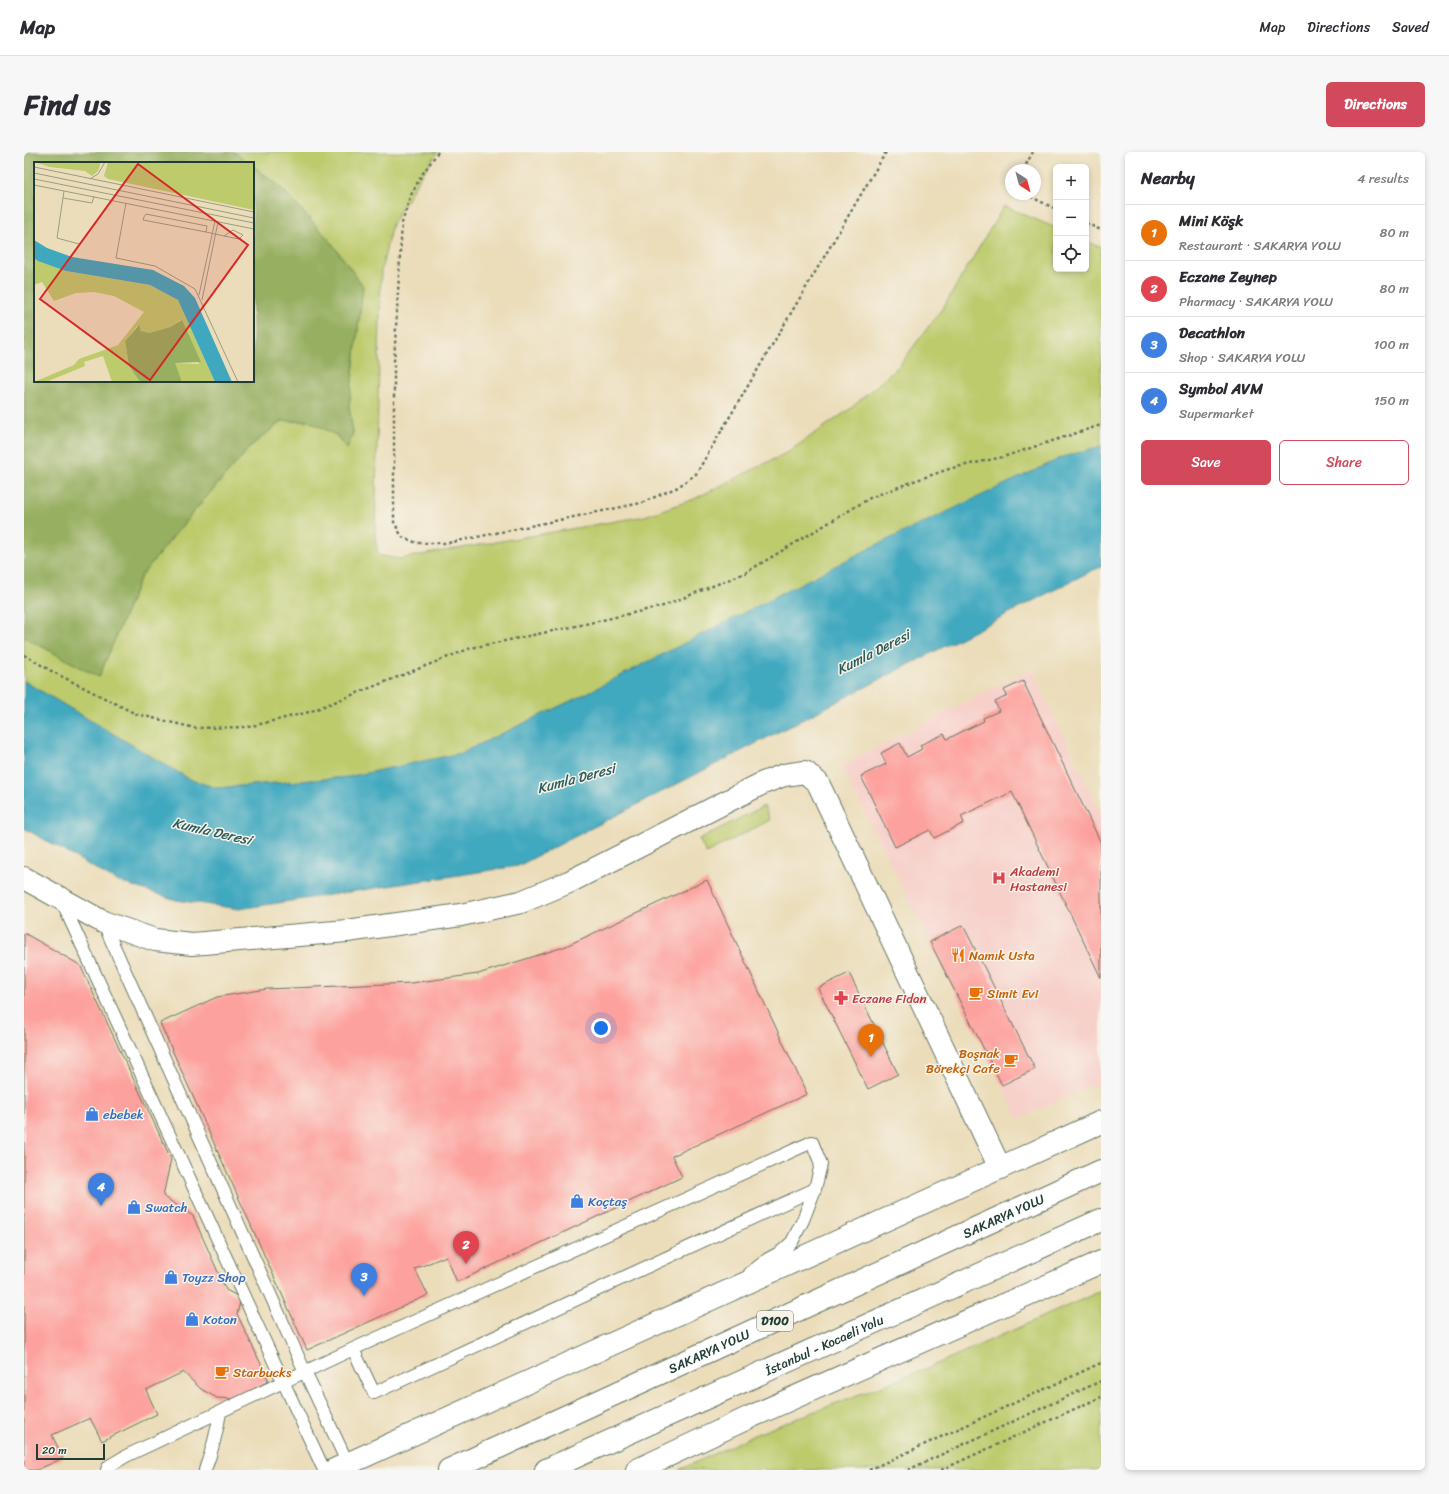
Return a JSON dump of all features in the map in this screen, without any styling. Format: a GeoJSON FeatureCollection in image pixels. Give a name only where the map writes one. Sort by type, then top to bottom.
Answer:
{"type":"FeatureCollection","features":[{"type":"Feature","properties":{"kind":"main road"},"geometry":{"type":"LineString","coordinates":[[24,878],[103,922],[155,940],[192,944],[347,932],[462,916],[521,902],[569,882],[763,783],[784,775],[805,772],[818,783],[1000,1168]]}},
{"type":"Feature","properties":{"kind":"main road"},"geometry":{"type":"LineString","coordinates":[[341,1467],[1101,1122]]}},
{"type":"Feature","properties":{"kind":"main road","name":"SAKARYA YOLU"},"geometry":{"type":"LineString","coordinates":[[449,1470],[1101,1171]]}},
{"type":"Feature","properties":{"kind":"main road","name":"İstanbul - Kocaeli Yolu"},"geometry":{"type":"LineString","coordinates":[[546,1470],[1101,1220]]}},
{"type":"Feature","properties":{"kind":"main road"},"geometry":{"type":"LineString","coordinates":[[637,1470],[750,1418],[1101,1262]]}},
{"type":"Feature","properties":{"kind":"lane"},"geometry":{"type":"LineString","coordinates":[[61,899],[324,1470]]}},
{"type":"Feature","properties":{"kind":"lane"},"geometry":{"type":"LineString","coordinates":[[103,922],[305,1372],[341,1467]]}},
{"type":"Feature","properties":{"kind":"lane"},"geometry":{"type":"LineString","coordinates":[[107,1470],[109,1466],[126,1456],[353,1349],[812,1142],[821,1164],[815,1189],[803,1220],[792,1242],[781,1252],[768,1259],[723,1294]]}},
{"type":"Feature","properties":{"kind":"lane"},"geometry":{"type":"LineString","coordinates":[[353,1349],[374,1393],[815,1189]]}},
{"type":"Feature","properties":{"kind":"lane"},"geometry":{"type":"LineString","coordinates":[[205,1470],[211,1455],[220,1412]]}},
{"type":"Feature","properties":{"kind":"path"},"geometry":{"type":"LineString","coordinates":[[438,152],[421,176],[410,197],[402,223],[395,354],[394,522],[402,537],[417,543],[448,543],[640,503],[678,487],[696,474],[886,152]]}},
{"type":"Feature","properties":{"kind":"path"},"geometry":{"type":"LineString","coordinates":[[1026,164],[1033,152]]}},
{"type":"Feature","properties":{"kind":"path"},"geometry":{"type":"LineString","coordinates":[[1037,200],[1053,208]]}},
{"type":"Feature","properties":{"kind":"path"},"geometry":{"type":"LineString","coordinates":[[1089,224],[1101,230]]}},
{"type":"Feature","properties":{"kind":"path"},"geometry":{"type":"LineString","coordinates":[[24,655],[55,673],[136,714],[195,728],[248,726],[309,712],[471,648],[664,606],[745,573],[877,495],[952,468],[1003,457],[1101,425]]}},
{"type":"Feature","properties":{"kind":"path"},"geometry":{"type":"LineString","coordinates":[[869,1470],[1101,1363]]}},
{"type":"Feature","properties":{"kind":"path"},"geometry":{"type":"LineString","coordinates":[[908,1470],[1101,1381]]}},
{"type":"Feature","properties":{"kind":"path"},"geometry":{"type":"LineString","coordinates":[[941,1470],[1101,1397]]}},
{"type":"Feature","properties":{"kind":"shaded area","name":"Akademi Hastanesi"},"geometry":{"type":"Polygon","coordinates":[[[1031,669],[1101,814],[1101,1081],[1019,1119],[841,766],[1031,669]]]}},
{"type":"Feature","properties":{"kind":"green space"},"geometry":{"type":"Polygon","coordinates":[[[24,152],[234,152],[247,162],[34,162],[34,382],[254,382],[254,167],[278,185],[331,242],[363,286],[349,407],[353,433],[347,449],[336,435],[309,421],[282,421],[252,445],[195,510],[141,576],[99,677],[24,637],[24,152]]]}},
{"type":"Feature","properties":{"kind":"green space"},"geometry":{"type":"Polygon","coordinates":[[[234,152],[438,152],[421,176],[392,224],[381,271],[375,538],[378,555],[398,559],[645,516],[694,499],[788,452],[850,409],[899,366],[944,306],[1004,206],[1053,227],[1053,272],[1089,272],[1089,242],[1101,247],[1101,446],[1063,457],[581,696],[461,753],[348,777],[217,788],[191,780],[24,681],[24,637],[99,677],[141,576],[195,510],[252,445],[282,421],[309,421],[336,435],[347,449],[353,433],[349,407],[363,286],[331,242],[278,185],[254,167],[254,162],[247,162],[234,152]]]}},
{"type":"Feature","properties":{"kind":"green space"},"geometry":{"type":"Polygon","coordinates":[[[764,806],[770,820],[706,853],[699,839],[764,806]]]}},
{"type":"Feature","properties":{"kind":"green space"},"geometry":{"type":"Polygon","coordinates":[[[1101,1291],[1101,1470],[679,1470],[754,1435],[930,1367],[1101,1291]]]}},
{"type":"Feature","properties":{"kind":"water","name":"Kumla Deresi"},"geometry":{"type":"Polygon","coordinates":[[[1101,446],[1101,567],[518,866],[239,909],[176,900],[117,881],[24,828],[24,681],[191,780],[217,788],[348,777],[461,753],[581,696],[872,547],[1063,457],[1101,446]]]}},
{"type":"Feature","properties":{"kind":"building","name":"Akademi Hastanesi"},"geometry":{"type":"Polygon","coordinates":[[[1023,681],[1101,843],[1101,978],[1012,792],[961,816],[964,823],[934,838],[930,830],[895,847],[861,776],[886,764],[881,753],[900,743],[907,757],[922,749],[920,745],[944,734],[947,739],[984,721],[983,718],[999,711],[995,702],[1007,696],[1004,690],[1023,681]]]}},
{"type":"Feature","properties":{"kind":"building"},"geometry":{"type":"Polygon","coordinates":[[[707,880],[807,1094],[672,1156],[682,1177],[457,1282],[446,1256],[415,1269],[428,1295],[307,1350],[160,1023],[217,997],[267,989],[411,983],[478,974],[564,947],[707,880]]]}},
{"type":"Feature","properties":{"kind":"building"},"geometry":{"type":"Polygon","coordinates":[[[963,925],[1035,1069],[1002,1085],[930,942],[963,925]]]}},
{"type":"Feature","properties":{"kind":"building"},"geometry":{"type":"Polygon","coordinates":[[[24,933],[80,965],[171,1159],[163,1196],[193,1216],[226,1290],[241,1298],[237,1314],[269,1381],[234,1399],[217,1398],[201,1389],[183,1372],[146,1390],[157,1414],[102,1441],[90,1418],[52,1435],[63,1458],[37,1470],[24,1470],[24,933]]]}},
{"type":"Feature","properties":{"kind":"building"},"geometry":{"type":"Polygon","coordinates":[[[849,973],[898,1074],[868,1089],[818,988],[849,973]]]}},
{"type":"Feature","properties":{"kind":"place","name":"Akademi Hastanesi"},"geometry":{"type":"Point","coordinates":[999,878]}},
{"type":"Feature","properties":{"kind":"place","name":"Namık Usta"},"geometry":{"type":"Point","coordinates":[958,955]}},
{"type":"Feature","properties":{"kind":"place","name":"Simit Evi"},"geometry":{"type":"Point","coordinates":[976,993]}},
{"type":"Feature","properties":{"kind":"place","name":"Eczane Fidan"},"geometry":{"type":"Point","coordinates":[841,998]}},
{"type":"Feature","properties":{"kind":"place","name":"Mini Köşk"},"geometry":{"type":"Point","coordinates":[871,1057]}},
{"type":"Feature","properties":{"kind":"place","name":"Boşnak Börekçi Cafe"},"geometry":{"type":"Point","coordinates":[1011,1060]}},
{"type":"Feature","properties":{"kind":"place","name":"ebebek"},"geometry":{"type":"Point","coordinates":[92,1114]}},
{"type":"Feature","properties":{"kind":"place","name":"Koçtaş"},"geometry":{"type":"Point","coordinates":[577,1201]}},
{"type":"Feature","properties":{"kind":"place","name":"Symbol AVM"},"geometry":{"type":"Point","coordinates":[101,1206]}},
{"type":"Feature","properties":{"kind":"place","name":"Swatch"},"geometry":{"type":"Point","coordinates":[134,1207]}},
{"type":"Feature","properties":{"kind":"place","name":"Eczane Zeynep"},"geometry":{"type":"Point","coordinates":[466,1264]}},
{"type":"Feature","properties":{"kind":"place","name":"Toyzz Shop"},"geometry":{"type":"Point","coordinates":[171,1277]}},
{"type":"Feature","properties":{"kind":"place","name":"Decathlon"},"geometry":{"type":"Point","coordinates":[364,1296]}},
{"type":"Feature","properties":{"kind":"place","name":"Koton"},"geometry":{"type":"Point","coordinates":[192,1319]}},
{"type":"Feature","properties":{"kind":"place","name":"Starbucks"},"geometry":{"type":"Point","coordinates":[222,1372]}}]}
